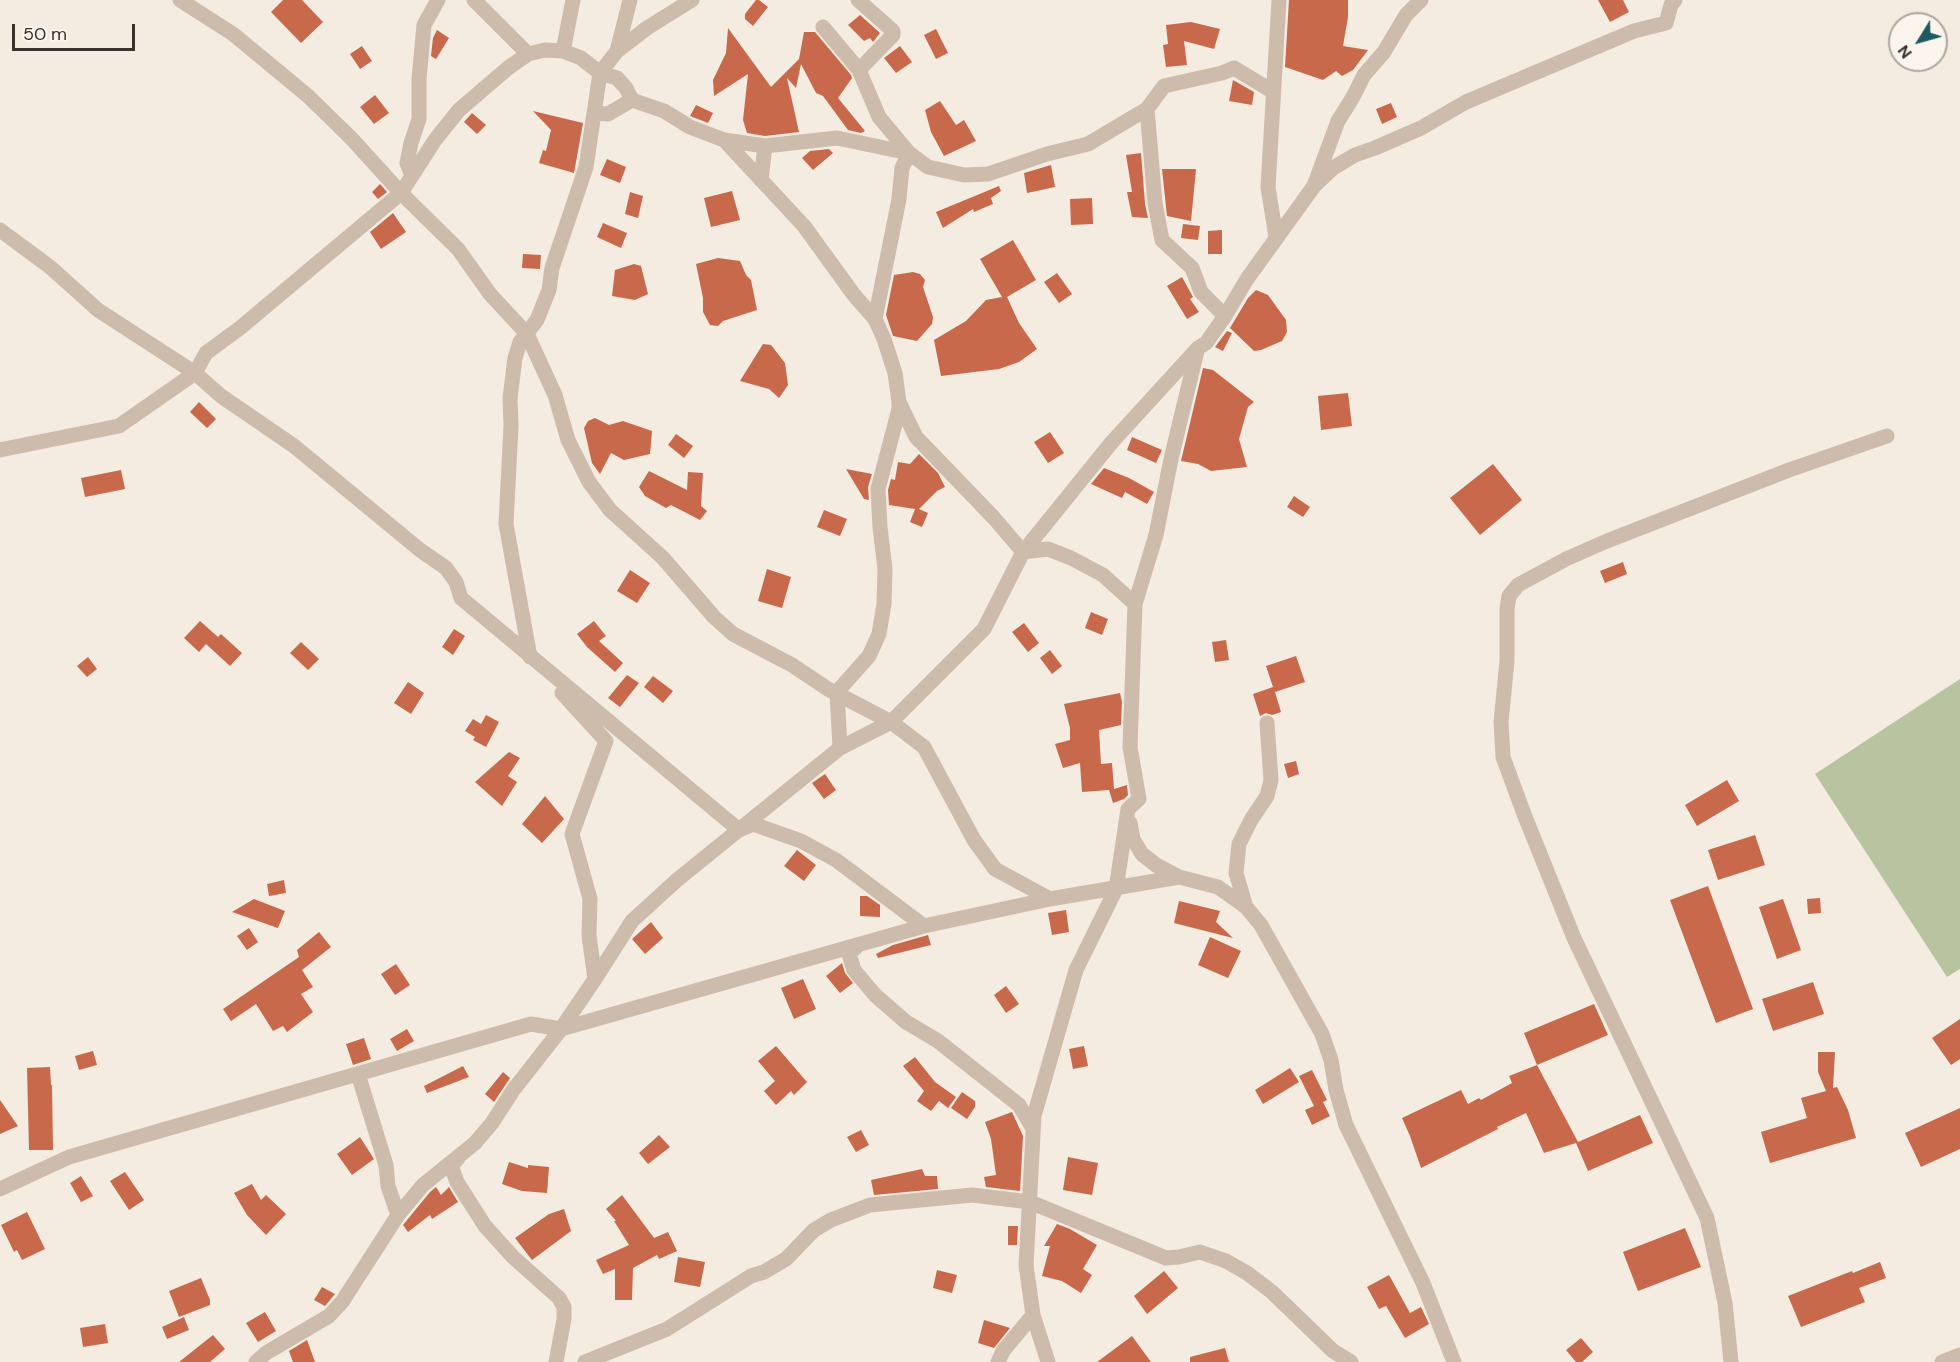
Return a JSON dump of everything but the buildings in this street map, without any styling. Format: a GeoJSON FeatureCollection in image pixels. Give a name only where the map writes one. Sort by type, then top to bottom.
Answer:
{"type":"FeatureCollection","features":[{"type":"Feature","properties":{"kind":"street"},"geometry":{"type":"LineString","coordinates":[[180,0],[233,34],[308,96],[458,249],[490,294],[527,334],[555,395],[567,440],[589,482],[610,510],[663,558],[714,617],[732,634],[783,660],[828,689],[891,722],[924,747],[974,840],[995,869],[1050,899]]}},
{"type":"Feature","properties":{"kind":"street"},"geometry":{"type":"LineString","coordinates":[[412,176],[407,163],[411,143],[420,119],[419,79],[424,25],[438,0]]}},
{"type":"Feature","properties":{"kind":"street"},"geometry":{"type":"LineString","coordinates":[[474,0],[528,54]]}},
{"type":"Feature","properties":{"kind":"street"},"geometry":{"type":"LineString","coordinates":[[563,51],[573,0]]}},
{"type":"Feature","properties":{"kind":"street"},"geometry":{"type":"LineString","coordinates":[[617,51],[630,0]]}},
{"type":"Feature","properties":{"kind":"street"},"geometry":{"type":"LineString","coordinates":[[596,979],[589,936],[590,899],[572,834],[606,741],[529,656],[506,524],[511,437],[510,398],[515,358],[520,342],[537,320],[549,290],[552,268],[586,167],[600,73],[617,51],[647,28],[692,0]]}},
{"type":"Feature","properties":{"kind":"street"},"geometry":{"type":"LineString","coordinates":[[858,0],[892,31],[893,35],[859,70]]}},
{"type":"Feature","properties":{"kind":"street"},"geometry":{"type":"LineString","coordinates":[[1276,237],[1268,187],[1279,0]]}},
{"type":"Feature","properties":{"kind":"street"},"geometry":{"type":"LineString","coordinates":[[1314,186],[1338,121],[1364,75],[1384,51],[1406,15],[1420,0]]}},
{"type":"Feature","properties":{"kind":"street"},"geometry":{"type":"LineString","coordinates":[[256,1362],[266,1353],[329,1316],[342,1302],[398,1215],[423,1185],[475,1143],[492,1123],[514,1089],[561,1029],[596,979],[632,921],[678,880],[840,748],[891,722],[984,629],[1023,552],[1112,442],[1198,348],[1206,343],[1247,279],[1314,186],[1333,168],[1355,154],[1375,148],[1420,128],[1466,102],[1635,31],[1666,23],[1671,5],[1675,0]]}},
{"type":"Feature","properties":{"kind":"street"},"geometry":{"type":"LineString","coordinates":[[823,27],[859,70],[879,117],[909,153],[928,167],[964,175],[988,174],[1047,154],[1088,144],[1147,109],[1164,86],[1222,73],[1234,68],[1272,91]]}},
{"type":"Feature","properties":{"kind":"street"},"geometry":{"type":"LineString","coordinates":[[0,450],[118,426],[195,373],[206,352],[240,328],[401,193],[435,140],[459,111],[508,68],[528,54],[545,50],[563,51],[581,58],[600,73],[617,78],[626,88],[632,100],[664,111],[690,127],[724,140],[765,146],[837,138],[909,153]]}},
{"type":"Feature","properties":{"kind":"street"},"geometry":{"type":"LineString","coordinates":[[595,113],[608,114],[632,100]]}},
{"type":"Feature","properties":{"kind":"street"},"geometry":{"type":"LineString","coordinates":[[1147,109],[1155,203],[1162,240],[1192,268],[1201,292],[1225,316]]}},
{"type":"Feature","properties":{"kind":"street"},"geometry":{"type":"LineString","coordinates":[[724,140],[804,226],[854,295],[875,319],[895,373],[899,402],[916,437],[986,509],[1023,552]]}},
{"type":"Feature","properties":{"kind":"street"},"geometry":{"type":"LineString","coordinates":[[761,180],[765,146]]}},
{"type":"Feature","properties":{"kind":"street"},"geometry":{"type":"LineString","coordinates":[[875,319],[899,200],[902,168],[909,153]]}},
{"type":"Feature","properties":{"kind":"street"},"geometry":{"type":"LineString","coordinates":[[0,230],[50,267],[98,310],[195,373],[221,396],[294,446],[420,550],[446,568],[456,582],[461,598],[739,830]]}},
{"type":"Feature","properties":{"kind":"street"},"geometry":{"type":"LineString","coordinates":[[1048,1362],[1033,1315],[1026,1265],[1032,1127],[1076,969],[1116,889],[1128,809],[1139,799],[1130,747],[1135,604],[1156,535],[1171,459],[1198,348]]}},
{"type":"Feature","properties":{"kind":"street"},"geometry":{"type":"LineString","coordinates":[[840,748],[837,692],[869,656],[879,634],[884,604],[885,569],[878,489],[899,402]]}},
{"type":"Feature","properties":{"kind":"street"},"geometry":{"type":"LineString","coordinates":[[1731,1362],[1725,1303],[1707,1218],[1574,938],[1503,757],[1501,722],[1507,661],[1509,596],[1518,585],[1566,559],[1607,541],[1789,470],[1887,436]]}},
{"type":"Feature","properties":{"kind":"street"},"geometry":{"type":"LineString","coordinates":[[1023,552],[1048,549],[1071,558],[1103,575],[1135,604]]}},
{"type":"Feature","properties":{"kind":"street"},"geometry":{"type":"LineString","coordinates":[[1245,908],[1236,873],[1239,844],[1267,796],[1271,780],[1267,723]]}},
{"type":"Feature","properties":{"kind":"street"},"geometry":{"type":"LineString","coordinates":[[1128,809],[1133,840],[1142,854],[1156,865],[1179,877],[1218,887],[1245,908],[1261,925],[1322,1034],[1346,1125],[1423,1283],[1454,1362]]}},
{"type":"Feature","properties":{"kind":"street"},"geometry":{"type":"LineString","coordinates":[[739,830],[753,824],[801,841],[836,860],[924,926]]}},
{"type":"Feature","properties":{"kind":"street"},"geometry":{"type":"LineString","coordinates":[[0,1189],[69,1157],[531,1024],[561,1029],[924,926],[1050,899],[1179,877]]}},
{"type":"Feature","properties":{"kind":"street"},"geometry":{"type":"LineString","coordinates":[[858,945],[849,954],[854,970],[874,995],[906,1022],[938,1041],[1019,1105],[1032,1127]]}},
{"type":"Feature","properties":{"kind":"street"},"geometry":{"type":"LineString","coordinates":[[358,1074],[386,1165],[388,1186],[398,1215]]}},
{"type":"Feature","properties":{"kind":"street"},"geometry":{"type":"LineString","coordinates":[[462,1154],[451,1166],[457,1182],[485,1226],[513,1257],[559,1298],[564,1307],[556,1362]]}},
{"type":"Feature","properties":{"kind":"street"},"geometry":{"type":"LineString","coordinates":[[585,1362],[667,1329],[751,1276],[765,1272],[786,1259],[814,1230],[831,1220],[870,1205],[972,1195],[1030,1202],[1166,1258],[1200,1252],[1226,1261],[1272,1292],[1333,1351],[1352,1362]]}},
{"type":"Feature","properties":{"kind":"street"},"geometry":{"type":"LineString","coordinates":[[998,1362],[1003,1351],[1033,1315]]}},
{"type":"Feature","properties":{"kind":"street"},"geometry":{"type":"LineString","coordinates":[[1942,1362],[1960,1355]]}},
{"type":"Feature","properties":{"kind":"green space"},"geometry":{"type":"Polygon","coordinates":[[[1960,679],[1960,969],[1947,977],[1815,774],[1960,679]]]}}]}
